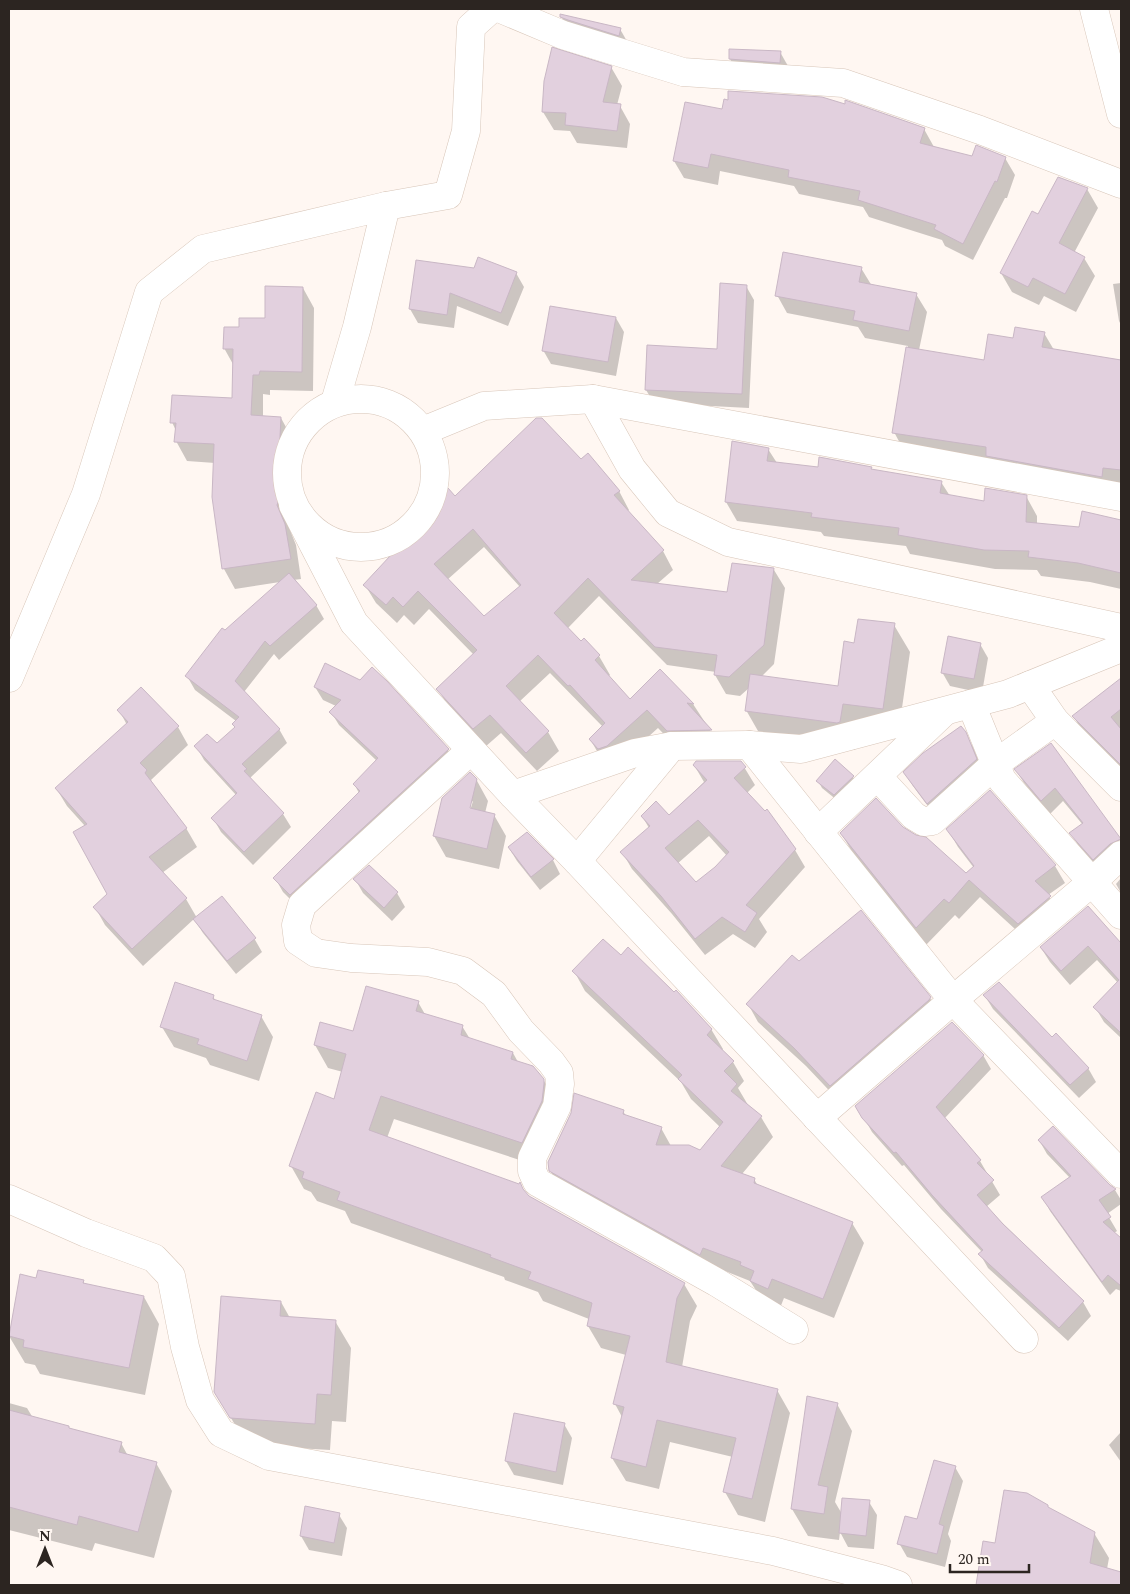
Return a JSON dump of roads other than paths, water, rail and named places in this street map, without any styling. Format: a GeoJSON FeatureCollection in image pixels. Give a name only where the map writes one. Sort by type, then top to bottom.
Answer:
{"type":"FeatureCollection","features":[{"type":"Feature","properties":{"kind":"street"},"geometry":{"type":"LineString","coordinates":[[9,678],[86,494],[149,292],[203,249],[386,206],[448,195],[466,131],[472,27],[491,9]]}},
{"type":"Feature","properties":{"kind":"street"},"geometry":{"type":"LineString","coordinates":[[500,9],[563,34],[683,72],[843,83],[980,130],[1121,184]]}},
{"type":"Feature","properties":{"kind":"street"},"geometry":{"type":"LineString","coordinates":[[1094,9],[1121,114]]}},
{"type":"Feature","properties":{"kind":"street"},"geometry":{"type":"LineString","coordinates":[[335,402],[357,327],[386,206]]}},
{"type":"Feature","properties":{"kind":"street"},"geometry":{"type":"LineString","coordinates":[[293,505],[307,525],[327,540],[351,547],[375,546],[398,538],[418,522],[431,502],[436,478],[434,453],[423,431],[406,413],[384,402],[360,398],[335,402],[313,415],[297,434],[288,457],[286,481],[293,505],[354,623],[1024,1339]]}},
{"type":"Feature","properties":{"kind":"street"},"geometry":{"type":"LineString","coordinates":[[423,431],[484,406],[593,399],[1121,497]]}},
{"type":"Feature","properties":{"kind":"street"},"geometry":{"type":"LineString","coordinates":[[593,399],[632,469],[668,513],[728,542],[1121,628]]}},
{"type":"Feature","properties":{"kind":"street"},"geometry":{"type":"LineString","coordinates":[[513,795],[634,753],[672,746],[749,745],[801,749],[1008,694],[1121,648]]}},
{"type":"Feature","properties":{"kind":"street"},"geometry":{"type":"LineString","coordinates":[[1030,685],[1056,721],[1121,787]]}},
{"type":"Feature","properties":{"kind":"street"},"geometry":{"type":"LineString","coordinates":[[971,704],[1002,780],[1121,915]]}},
{"type":"Feature","properties":{"kind":"street"},"geometry":{"type":"LineString","coordinates":[[818,832],[878,777],[945,711]]}},
{"type":"Feature","properties":{"kind":"street"},"geometry":{"type":"LineString","coordinates":[[878,777],[914,816],[924,822],[932,821],[996,764],[1056,721]]}},
{"type":"Feature","properties":{"kind":"street"},"geometry":{"type":"LineString","coordinates":[[749,745],[953,1000],[1121,1174]]}},
{"type":"Feature","properties":{"kind":"street"},"geometry":{"type":"LineString","coordinates":[[577,861],[672,746]]}},
{"type":"Feature","properties":{"kind":"street"},"geometry":{"type":"LineString","coordinates":[[471,750],[302,905],[296,924],[298,941],[316,953],[351,958],[428,962],[454,968],[463,971],[494,994],[521,1031],[551,1062],[558,1073],[560,1084],[557,1106],[532,1158],[532,1171],[537,1182],[716,1282],[794,1330]]}},
{"type":"Feature","properties":{"kind":"street"},"geometry":{"type":"LineString","coordinates":[[817,1118],[1121,856]]}},
{"type":"Feature","properties":{"kind":"street"},"geometry":{"type":"LineString","coordinates":[[9,1199],[86,1233],[154,1258],[171,1276],[185,1347],[200,1400],[221,1433],[269,1456],[773,1551],[898,1585]]}}]}
